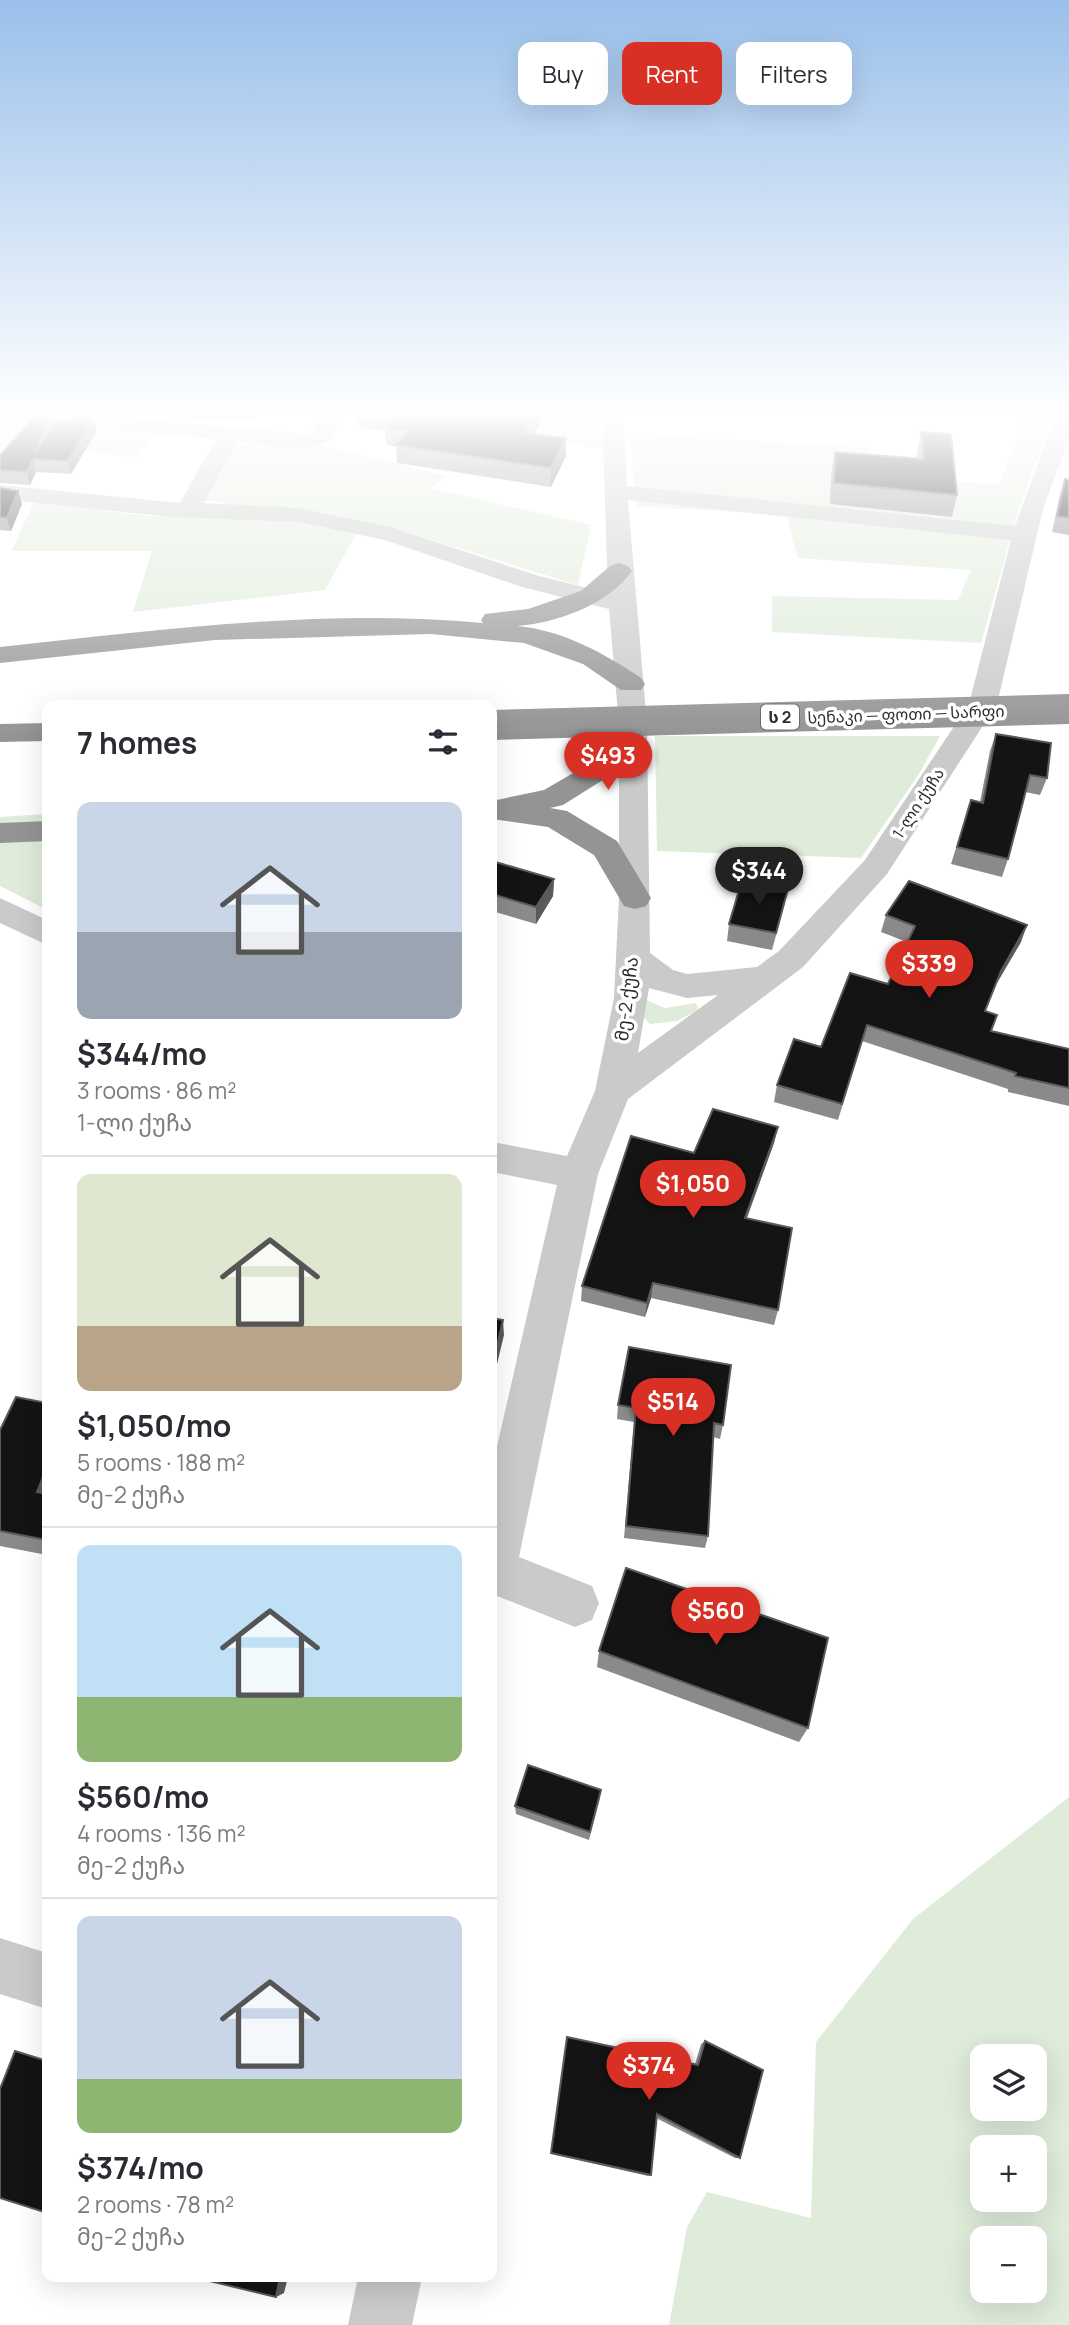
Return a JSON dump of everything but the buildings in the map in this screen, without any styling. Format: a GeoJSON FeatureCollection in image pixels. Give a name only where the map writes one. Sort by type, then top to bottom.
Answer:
{"type":"FeatureCollection","features":[{"type":"Feature","properties":{"kind":"highway"},"geometry":{"type":"LineString","coordinates":[[0,654],[215,632],[431,625],[532,617],[590,596],[619,571]]}},
{"type":"Feature","properties":{"kind":"highway"},"geometry":{"type":"LineString","coordinates":[[431,625],[528,635],[593,657],[631,684]]}},
{"type":"Feature","properties":{"kind":"highway","name":"სენაკი — ფოთი — სარფი"},"geometry":{"type":"LineString","coordinates":[[497,725],[1069,709]]}},
{"type":"Feature","properties":{"kind":"highway"},"geometry":{"type":"LineString","coordinates":[[497,807],[552,798],[604,767],[633,725]]}},
{"type":"Feature","properties":{"kind":"highway"},"geometry":{"type":"LineString","coordinates":[[0,733],[42,732]]}},
{"type":"Feature","properties":{"kind":"highway"},"geometry":{"type":"LineString","coordinates":[[497,809],[556,818],[606,848],[635,898]]}},
{"type":"Feature","properties":{"kind":"highway"},"geometry":{"type":"LineString","coordinates":[[0,833],[42,831]]}},
{"type":"Feature","properties":{"kind":"street"},"geometry":{"type":"LineString","coordinates":[[325,520],[391,534],[531,582],[622,604]]}},
{"type":"Feature","properties":{"kind":"street","name":"მე-2 ქუჩა"},"geometry":{"type":"LineString","coordinates":[[497,1548],[579,1174],[613,1091],[631,998],[635,898],[633,725],[619,571],[618,520]]}},
{"type":"Feature","properties":{"kind":"street"},"geometry":{"type":"LineString","coordinates":[[895,520],[1026,534]]}},
{"type":"Feature","properties":{"kind":"street","name":"1-ლი ქუჩა"},"geometry":{"type":"LineString","coordinates":[[613,1091],[792,959],[876,867],[983,704],[1026,534],[1033,520]]}},
{"type":"Feature","properties":{"kind":"street"},"geometry":{"type":"LineString","coordinates":[[0,909],[42,931]]}},
{"type":"Feature","properties":{"kind":"street"},"geometry":{"type":"LineString","coordinates":[[633,958],[662,980],[687,986],[730,984],[769,977]]}},
{"type":"Feature","properties":{"kind":"street"},"geometry":{"type":"LineString","coordinates":[[497,1158],[579,1174]]}},
{"type":"Feature","properties":{"kind":"street"},"geometry":{"type":"LineString","coordinates":[[497,1573],[576,1603]]}},
{"type":"Feature","properties":{"kind":"street"},"geometry":{"type":"LineString","coordinates":[[0,1966],[42,1979]]}},
{"type":"Feature","properties":{"kind":"street"},"geometry":{"type":"LineString","coordinates":[[380,2325],[389,2282]]}},
{"type":"Feature","properties":{"kind":"green space"},"geometry":{"type":"Polygon","coordinates":[[[26,520],[277,520],[356,534],[325,590],[133,612],[152,551],[11,551],[26,520]]]}},
{"type":"Feature","properties":{"kind":"green space"},"geometry":{"type":"Polygon","coordinates":[[[348,520],[571,520],[591,525],[578,585],[387,526],[348,520]]]}},
{"type":"Feature","properties":{"kind":"green space"},"geometry":{"type":"Polygon","coordinates":[[[788,520],[1015,520],[981,643],[772,632],[772,596],[958,600],[971,570],[798,558],[788,520]]]}},
{"type":"Feature","properties":{"kind":"green space"},"geometry":{"type":"Polygon","coordinates":[[[655,736],[940,736],[919,774],[861,858],[657,851],[655,736]]]}},
{"type":"Feature","properties":{"kind":"green space"},"geometry":{"type":"Polygon","coordinates":[[[42,814],[42,907],[0,886],[0,817],[42,814]]]}},
{"type":"Feature","properties":{"kind":"green space"},"geometry":{"type":"Polygon","coordinates":[[[642,998],[665,1008],[696,1003],[698,1010],[677,1021],[650,1024],[641,1015],[642,998]]]}},
{"type":"Feature","properties":{"kind":"green space"},"geometry":{"type":"Polygon","coordinates":[[[1069,1797],[1069,2325],[669,2325],[687,2227],[707,2192],[811,2218],[816,2042],[913,1919],[1069,1797]]]}}]}
